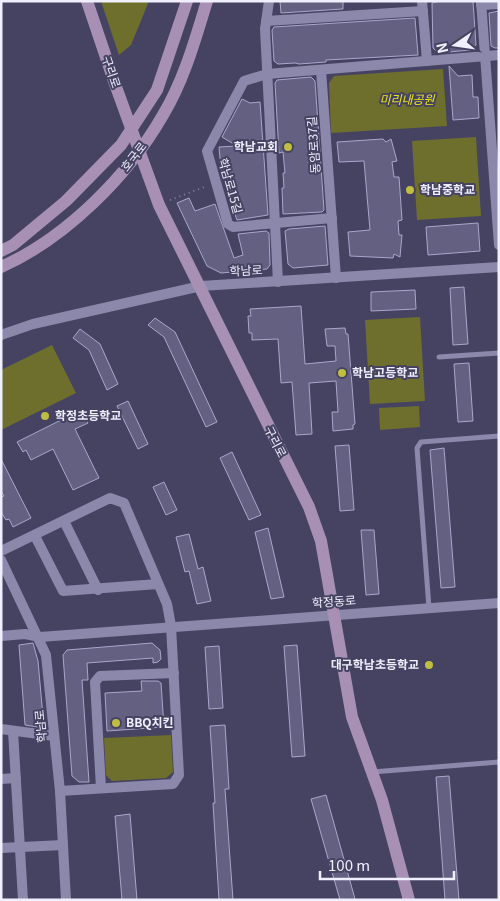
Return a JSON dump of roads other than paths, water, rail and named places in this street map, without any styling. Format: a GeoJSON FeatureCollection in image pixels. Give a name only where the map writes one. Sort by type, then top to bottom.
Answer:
{"type":"FeatureCollection","features":[{"type":"Feature","properties":{"kind":"street","name":"구리로"},"geometry":{"type":"LineString","coordinates":[[87,1],[159,205],[201,286],[264,420],[309,508],[321,541],[352,717],[382,800],[409,900]]}},
{"type":"Feature","properties":{"kind":"street","name":"호국로"},"geometry":{"type":"LineString","coordinates":[[1,251],[14,245],[66,202],[121,145],[157,90],[187,1]]}},
{"type":"Feature","properties":{"kind":"street","name":"호국로"},"geometry":{"type":"LineString","coordinates":[[1,267],[23,257],[81,213],[132,164],[164,114],[186,68],[207,1]]}},
{"type":"Feature","properties":{"kind":"street"},"geometry":{"type":"LineString","coordinates":[[186,68],[217,1]]}},
{"type":"Feature","properties":{"kind":"street"},"geometry":{"type":"LineString","coordinates":[[269,1],[266,21],[267,74],[278,282]]}},
{"type":"Feature","properties":{"kind":"street"},"geometry":{"type":"LineString","coordinates":[[499,4],[481,3],[486,56],[494,108],[499,245]]}},
{"type":"Feature","properties":{"kind":"street"},"geometry":{"type":"LineString","coordinates":[[266,21],[423,6],[427,61]]}},
{"type":"Feature","properties":{"kind":"street"},"geometry":{"type":"LineString","coordinates":[[267,74],[499,55]]}},
{"type":"Feature","properties":{"kind":"street","name":"동암로37길"},"geometry":{"type":"LineString","coordinates":[[321,70],[336,278]]}},
{"type":"Feature","properties":{"kind":"street","name":"학남로15길"},"geometry":{"type":"LineString","coordinates":[[267,74],[244,80],[207,151],[228,224],[233,227],[276,223]]}},
{"type":"Feature","properties":{"kind":"street"},"geometry":{"type":"LineString","coordinates":[[276,223],[332,218]]}},
{"type":"Feature","properties":{"kind":"street","name":"학남로"},"geometry":{"type":"LineString","coordinates":[[1,335],[33,324],[201,286],[499,266]]}},
{"type":"Feature","properties":{"kind":"street"},"geometry":{"type":"LineString","coordinates":[[1,550],[35,536],[110,498],[124,503],[167,604],[171,626],[179,775],[173,784],[60,791]]}},
{"type":"Feature","properties":{"kind":"street"},"geometry":{"type":"LineString","coordinates":[[64,521],[98,590]]}},
{"type":"Feature","properties":{"kind":"street"},"geometry":{"type":"LineString","coordinates":[[35,536],[63,591],[98,590],[158,584]]}},
{"type":"Feature","properties":{"kind":"street","name":"학남로"},"geometry":{"type":"LineString","coordinates":[[1,560],[4,574],[40,638],[46,655],[60,791],[66,900]]}},
{"type":"Feature","properties":{"kind":"street","name":"학정동로"},"geometry":{"type":"LineString","coordinates":[[1,636],[25,634],[40,638],[171,626],[499,603]]}},
{"type":"Feature","properties":{"kind":"street"},"geometry":{"type":"LineString","coordinates":[[101,788],[95,682],[100,676],[174,672]]}},
{"type":"Feature","properties":{"kind":"street"},"geometry":{"type":"LineString","coordinates":[[1,730],[54,736]]}},
{"type":"Feature","properties":{"kind":"street"},"geometry":{"type":"LineString","coordinates":[[13,731],[24,900]]}},
{"type":"Feature","properties":{"kind":"street"},"geometry":{"type":"LineString","coordinates":[[1,779],[16,778]]}},
{"type":"Feature","properties":{"kind":"street"},"geometry":{"type":"LineString","coordinates":[[1,848],[64,845]]}},
{"type":"Feature","properties":{"kind":"lane"},"geometry":{"type":"LineString","coordinates":[[439,357],[499,353]]}},
{"type":"Feature","properties":{"kind":"lane"},"geometry":{"type":"LineString","coordinates":[[429,608],[416,448],[421,442],[499,436]]}},
{"type":"Feature","properties":{"kind":"lane"},"geometry":{"type":"LineString","coordinates":[[371,772],[499,762]]}},
{"type":"Feature","properties":{"kind":"place","name":"학남교회"},"geometry":{"type":"Point","coordinates":[288,147]}},
{"type":"Feature","properties":{"kind":"place","name":"학남중학교"},"geometry":{"type":"Point","coordinates":[410,190]}},
{"type":"Feature","properties":{"kind":"place","name":"학남고등학교"},"geometry":{"type":"Point","coordinates":[342,373]}},
{"type":"Feature","properties":{"kind":"place","name":"학정초등학교"},"geometry":{"type":"Point","coordinates":[45,416]}},
{"type":"Feature","properties":{"kind":"place","name":"대구학남초등학교"},"geometry":{"type":"Point","coordinates":[429,665]}},
{"type":"Feature","properties":{"kind":"place","name":"BBQ치킨"},"geometry":{"type":"Point","coordinates":[116,723]}},
{"type":"Feature","properties":{"kind":"park label","name":"미리내공원"},"geometry":{"type":"Point","coordinates":[407,100]}}]}
